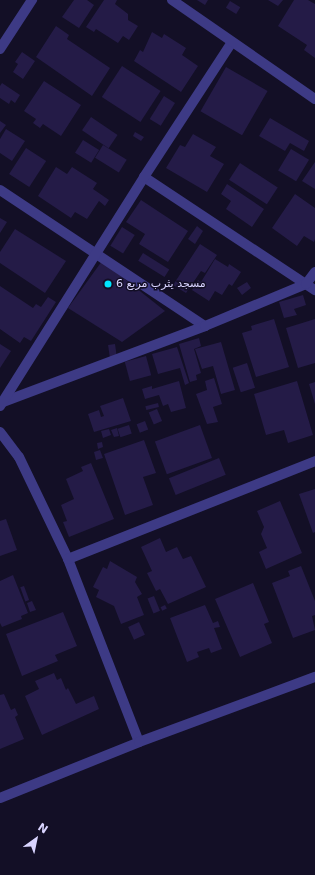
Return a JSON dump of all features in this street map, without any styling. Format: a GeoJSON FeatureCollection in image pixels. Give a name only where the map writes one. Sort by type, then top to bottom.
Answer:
{"type":"FeatureCollection","features":[{"type":"Feature","properties":{"kind":"street"},"geometry":{"type":"LineString","coordinates":[[0,49],[32,0]]}},
{"type":"Feature","properties":{"kind":"street"},"geometry":{"type":"LineString","coordinates":[[172,0],[315,98]]}},
{"type":"Feature","properties":{"kind":"street"},"geometry":{"type":"LineString","coordinates":[[2,404],[144,177],[232,42]]}},
{"type":"Feature","properties":{"kind":"street"},"geometry":{"type":"LineString","coordinates":[[144,177],[315,290]]}},
{"type":"Feature","properties":{"kind":"street"},"geometry":{"type":"LineString","coordinates":[[0,190],[205,326]]}},
{"type":"Feature","properties":{"kind":"street"},"geometry":{"type":"LineString","coordinates":[[2,404],[205,326],[306,284],[315,272]]}},
{"type":"Feature","properties":{"kind":"street"},"geometry":{"type":"LineString","coordinates":[[0,432],[19,457],[68,559],[139,742]]}},
{"type":"Feature","properties":{"kind":"street"},"geometry":{"type":"LineString","coordinates":[[68,559],[315,461]]}},
{"type":"Feature","properties":{"kind":"street"},"geometry":{"type":"LineString","coordinates":[[0,798],[139,742],[315,677]]}},
{"type":"Feature","properties":{"kind":"building"},"geometry":{"type":"Polygon","coordinates":[[[74,0],[87,0],[94,5],[79,28],[62,17],[74,0]]]}},
{"type":"Feature","properties":{"kind":"building"},"geometry":{"type":"Polygon","coordinates":[[[104,0],[117,0],[115,4],[128,14],[128,20],[138,26],[129,40],[123,36],[118,43],[96,29],[94,32],[86,27],[104,0]]]}},
{"type":"Feature","properties":{"kind":"building"},"geometry":{"type":"Polygon","coordinates":[[[197,0],[208,0],[205,5],[197,0]]]}},
{"type":"Feature","properties":{"kind":"building"},"geometry":{"type":"Polygon","coordinates":[[[268,0],[283,0],[278,6],[268,0]]]}},
{"type":"Feature","properties":{"kind":"building"},"geometry":{"type":"Polygon","coordinates":[[[294,0],[308,0],[315,4],[315,58],[304,50],[307,45],[278,26],[294,0]]]}},
{"type":"Feature","properties":{"kind":"building"},"geometry":{"type":"Polygon","coordinates":[[[230,1],[240,7],[236,14],[226,8],[230,1]]]}},
{"type":"Feature","properties":{"kind":"building"},"geometry":{"type":"Polygon","coordinates":[[[56,26],[69,35],[67,39],[110,68],[92,96],[36,57],[56,26]]]}},
{"type":"Feature","properties":{"kind":"building"},"geometry":{"type":"Polygon","coordinates":[[[152,32],[162,38],[164,34],[186,48],[182,55],[198,66],[181,92],[134,61],[140,50],[143,52],[152,32]]]}},
{"type":"Feature","properties":{"kind":"building"},"geometry":{"type":"Polygon","coordinates":[[[22,52],[35,61],[23,79],[13,72],[18,64],[15,62],[22,52]]]}},
{"type":"Feature","properties":{"kind":"building"},"geometry":{"type":"Polygon","coordinates":[[[122,66],[161,91],[140,122],[102,97],[122,66]]]}},
{"type":"Feature","properties":{"kind":"building"},"geometry":{"type":"Polygon","coordinates":[[[226,67],[268,91],[242,135],[200,111],[226,67]]]}},
{"type":"Feature","properties":{"kind":"building"},"geometry":{"type":"Polygon","coordinates":[[[44,81],[81,105],[61,136],[43,124],[40,128],[33,123],[36,119],[24,111],[44,81]]]}},
{"type":"Feature","properties":{"kind":"building"},"geometry":{"type":"Polygon","coordinates":[[[2,83],[20,95],[15,103],[11,100],[9,104],[0,98],[0,86],[2,83]]]}},
{"type":"Feature","properties":{"kind":"building"},"geometry":{"type":"Polygon","coordinates":[[[164,96],[175,103],[161,126],[150,119],[164,96]]]}},
{"type":"Feature","properties":{"kind":"building"},"geometry":{"type":"Polygon","coordinates":[[[91,117],[118,135],[109,148],[82,130],[91,117]]]}},
{"type":"Feature","properties":{"kind":"building"},"geometry":{"type":"Polygon","coordinates":[[[270,118],[309,141],[304,151],[290,143],[285,151],[259,136],[270,118]]]}},
{"type":"Feature","properties":{"kind":"building"},"geometry":{"type":"Polygon","coordinates":[[[0,121],[6,125],[0,133],[0,121]]]}},
{"type":"Feature","properties":{"kind":"building"},"geometry":{"type":"Polygon","coordinates":[[[6,129],[25,141],[12,161],[0,153],[0,139],[6,129]]]}},
{"type":"Feature","properties":{"kind":"building"},"geometry":{"type":"Polygon","coordinates":[[[135,132],[144,137],[141,141],[133,136],[135,132]]]}},
{"type":"Feature","properties":{"kind":"building"},"geometry":{"type":"Polygon","coordinates":[[[193,134],[216,147],[210,156],[224,164],[207,192],[166,168],[180,145],[185,147],[193,134]]]}},
{"type":"Feature","properties":{"kind":"building"},"geometry":{"type":"Polygon","coordinates":[[[83,140],[99,150],[91,163],[75,153],[83,140]]]}},
{"type":"Feature","properties":{"kind":"building"},"geometry":{"type":"Polygon","coordinates":[[[103,145],[127,160],[119,173],[95,158],[103,145]]]}},
{"type":"Feature","properties":{"kind":"building"},"geometry":{"type":"Polygon","coordinates":[[[26,148],[46,161],[29,187],[9,174],[26,148]]]}},
{"type":"Feature","properties":{"kind":"building"},"geometry":{"type":"Polygon","coordinates":[[[291,149],[309,160],[296,181],[278,170],[291,149]]]}},
{"type":"Feature","properties":{"kind":"building"},"geometry":{"type":"Polygon","coordinates":[[[315,162],[315,189],[302,181],[315,162]]]}},
{"type":"Feature","properties":{"kind":"building"},"geometry":{"type":"Polygon","coordinates":[[[240,163],[278,188],[267,204],[229,180],[240,163]]]}},
{"type":"Feature","properties":{"kind":"building"},"geometry":{"type":"Polygon","coordinates":[[[56,167],[67,174],[72,167],[97,183],[93,189],[109,200],[105,206],[99,201],[87,219],[75,212],[71,218],[38,196],[56,167]]]}},
{"type":"Feature","properties":{"kind":"building"},"geometry":{"type":"Polygon","coordinates":[[[227,184],[264,209],[252,227],[226,209],[231,201],[221,194],[227,184]]]}},
{"type":"Feature","properties":{"kind":"building"},"geometry":{"type":"Polygon","coordinates":[[[295,194],[315,208],[314,242],[304,236],[297,246],[272,228],[295,194]]]}},
{"type":"Feature","properties":{"kind":"building"},"geometry":{"type":"Polygon","coordinates":[[[141,200],[188,231],[168,262],[139,244],[145,234],[126,222],[141,200]]]}},
{"type":"Feature","properties":{"kind":"building"},"geometry":{"type":"Polygon","coordinates":[[[0,218],[7,222],[0,233],[0,218]]]}},
{"type":"Feature","properties":{"kind":"building"},"geometry":{"type":"Polygon","coordinates":[[[197,226],[203,231],[195,244],[188,239],[197,226]]]}},
{"type":"Feature","properties":{"kind":"building"},"geometry":{"type":"Polygon","coordinates":[[[122,227],[135,235],[123,254],[110,246],[122,227]]]}},
{"type":"Feature","properties":{"kind":"building"},"geometry":{"type":"Polygon","coordinates":[[[15,229],[66,261],[45,293],[0,263],[0,252],[15,229]]]}},
{"type":"Feature","properties":{"kind":"building"},"geometry":{"type":"Polygon","coordinates":[[[200,244],[217,255],[205,273],[201,271],[186,293],[173,285],[200,244]]]}},
{"type":"Feature","properties":{"kind":"building"},"geometry":{"type":"Polygon","coordinates":[[[143,253],[169,269],[165,277],[138,261],[143,253]]]}},
{"type":"Feature","properties":{"kind":"building"},"geometry":{"type":"Polygon","coordinates":[[[215,259],[228,267],[229,264],[241,272],[232,286],[229,284],[222,295],[215,291],[209,301],[192,290],[198,280],[201,282],[215,259]]]}},
{"type":"Feature","properties":{"kind":"building","name":"مسجد يثرب مربع 6"},"geometry":{"type":"Polygon","coordinates":[[[102,261],[165,311],[122,342],[68,308],[102,261]]]}},
{"type":"Feature","properties":{"kind":"building"},"geometry":{"type":"Polygon","coordinates":[[[247,282],[251,288],[242,295],[237,288],[247,282]]]}},
{"type":"Feature","properties":{"kind":"building"},"geometry":{"type":"Polygon","coordinates":[[[0,286],[33,308],[36,304],[41,307],[48,297],[56,302],[31,341],[24,337],[20,343],[0,329],[0,286]]]}},
{"type":"Feature","properties":{"kind":"building"},"geometry":{"type":"Polygon","coordinates":[[[303,295],[306,305],[294,309],[297,315],[284,318],[279,302],[303,295]]]}},
{"type":"Feature","properties":{"kind":"building"},"geometry":{"type":"Polygon","coordinates":[[[274,319],[289,367],[256,377],[242,333],[252,330],[251,326],[274,319]]]}},
{"type":"Feature","properties":{"kind":"building"},"geometry":{"type":"Polygon","coordinates":[[[315,319],[315,363],[298,368],[286,328],[315,319]]]}},
{"type":"Feature","properties":{"kind":"building"},"geometry":{"type":"Polygon","coordinates":[[[199,338],[201,346],[194,349],[201,373],[196,375],[197,380],[190,382],[179,344],[199,338]]]}},
{"type":"Feature","properties":{"kind":"building"},"geometry":{"type":"Polygon","coordinates":[[[221,342],[235,390],[221,394],[213,366],[202,369],[195,349],[221,342]]]}},
{"type":"Feature","properties":{"kind":"building"},"geometry":{"type":"Polygon","coordinates":[[[0,344],[11,351],[0,368],[0,344]]]}},
{"type":"Feature","properties":{"kind":"building"},"geometry":{"type":"Polygon","coordinates":[[[115,344],[117,358],[110,359],[108,345],[115,344]]]}},
{"type":"Feature","properties":{"kind":"building"},"geometry":{"type":"Polygon","coordinates":[[[177,347],[189,383],[185,385],[180,368],[158,374],[152,354],[177,347]]]}},
{"type":"Feature","properties":{"kind":"building"},"geometry":{"type":"Polygon","coordinates":[[[146,356],[151,375],[130,381],[125,362],[146,356]]]}},
{"type":"Feature","properties":{"kind":"building"},"geometry":{"type":"Polygon","coordinates":[[[247,363],[255,388],[241,392],[233,368],[247,363]]]}},
{"type":"Feature","properties":{"kind":"building"},"geometry":{"type":"Polygon","coordinates":[[[214,378],[222,404],[213,407],[218,422],[207,424],[196,394],[207,390],[205,381],[214,378]]]}},
{"type":"Feature","properties":{"kind":"building"},"geometry":{"type":"Polygon","coordinates":[[[179,381],[186,408],[171,412],[168,404],[163,406],[159,395],[145,399],[142,389],[152,386],[152,389],[179,381]]]}},
{"type":"Feature","properties":{"kind":"building"},"geometry":{"type":"Polygon","coordinates":[[[297,381],[313,435],[288,443],[284,430],[266,435],[254,394],[297,381]]]}},
{"type":"Feature","properties":{"kind":"building"},"geometry":{"type":"Polygon","coordinates":[[[315,382],[315,404],[309,384],[315,382]]]}},
{"type":"Feature","properties":{"kind":"building"},"geometry":{"type":"Polygon","coordinates":[[[123,398],[131,421],[94,432],[88,414],[99,410],[101,417],[104,416],[100,406],[123,398]]]}},
{"type":"Feature","properties":{"kind":"building"},"geometry":{"type":"Polygon","coordinates":[[[158,403],[159,407],[146,410],[145,406],[158,403]]]}},
{"type":"Feature","properties":{"kind":"building"},"geometry":{"type":"Polygon","coordinates":[[[157,409],[162,421],[154,424],[149,413],[157,409]]]}},
{"type":"Feature","properties":{"kind":"building"},"geometry":{"type":"Polygon","coordinates":[[[145,421],[148,429],[140,433],[137,424],[145,421]]]}},
{"type":"Feature","properties":{"kind":"building"},"geometry":{"type":"Polygon","coordinates":[[[129,425],[132,434],[120,437],[118,429],[129,425]]]}},
{"type":"Feature","properties":{"kind":"building"},"geometry":{"type":"Polygon","coordinates":[[[200,425],[212,458],[167,474],[155,441],[200,425]]]}},
{"type":"Feature","properties":{"kind":"building"},"geometry":{"type":"Polygon","coordinates":[[[117,428],[119,436],[114,437],[111,430],[117,428]]]}},
{"type":"Feature","properties":{"kind":"building"},"geometry":{"type":"Polygon","coordinates":[[[109,429],[111,435],[103,438],[101,431],[109,429]]]}},
{"type":"Feature","properties":{"kind":"building"},"geometry":{"type":"Polygon","coordinates":[[[144,440],[156,473],[143,477],[153,505],[125,515],[104,454],[144,440]]]}},
{"type":"Feature","properties":{"kind":"building"},"geometry":{"type":"Polygon","coordinates":[[[102,442],[103,447],[98,449],[97,443],[102,442]]]}},
{"type":"Feature","properties":{"kind":"building"},"geometry":{"type":"Polygon","coordinates":[[[100,450],[103,458],[96,460],[94,452],[100,450]]]}},
{"type":"Feature","properties":{"kind":"building"},"geometry":{"type":"Polygon","coordinates":[[[219,458],[226,475],[176,495],[169,478],[219,458]]]}},
{"type":"Feature","properties":{"kind":"building"},"geometry":{"type":"Polygon","coordinates":[[[91,463],[114,519],[69,537],[63,522],[67,521],[61,505],[74,499],[66,479],[83,471],[81,467],[91,463]]]}},
{"type":"Feature","properties":{"kind":"building"},"geometry":{"type":"Polygon","coordinates":[[[315,489],[315,532],[313,533],[299,494],[315,489]]]}},
{"type":"Feature","properties":{"kind":"building"},"geometry":{"type":"Polygon","coordinates":[[[280,501],[302,553],[266,569],[259,552],[267,548],[261,534],[264,527],[257,511],[280,501]]]}},
{"type":"Feature","properties":{"kind":"building"},"geometry":{"type":"Polygon","coordinates":[[[6,519],[17,550],[0,556],[0,521],[6,519]]]}},
{"type":"Feature","properties":{"kind":"building"},"geometry":{"type":"Polygon","coordinates":[[[160,538],[166,552],[177,547],[183,559],[191,556],[206,587],[168,604],[160,589],[156,591],[147,573],[152,571],[141,547],[160,538]]]}},
{"type":"Feature","properties":{"kind":"building"},"geometry":{"type":"Polygon","coordinates":[[[110,561],[137,577],[135,582],[142,594],[137,597],[144,615],[121,624],[114,606],[96,597],[99,590],[93,587],[103,567],[107,569],[110,561]]]}},
{"type":"Feature","properties":{"kind":"building"},"geometry":{"type":"Polygon","coordinates":[[[301,566],[315,601],[315,615],[312,616],[315,630],[293,638],[272,583],[290,576],[288,571],[301,566]]]}},
{"type":"Feature","properties":{"kind":"building"},"geometry":{"type":"Polygon","coordinates":[[[13,575],[28,613],[21,616],[22,619],[2,627],[0,623],[0,581],[13,575]]]}},
{"type":"Feature","properties":{"kind":"building"},"geometry":{"type":"Polygon","coordinates":[[[253,583],[269,622],[264,624],[272,643],[240,657],[215,599],[253,583]]]}},
{"type":"Feature","properties":{"kind":"building"},"geometry":{"type":"Polygon","coordinates":[[[24,586],[29,600],[25,601],[20,587],[24,586]]]}},
{"type":"Feature","properties":{"kind":"building"},"geometry":{"type":"Polygon","coordinates":[[[154,596],[160,611],[154,613],[148,599],[154,596]]]}},
{"type":"Feature","properties":{"kind":"building"},"geometry":{"type":"Polygon","coordinates":[[[32,601],[36,610],[30,612],[27,603],[32,601]]]}},
{"type":"Feature","properties":{"kind":"building"},"geometry":{"type":"Polygon","coordinates":[[[165,605],[167,609],[162,611],[161,607],[165,605]]]}},
{"type":"Feature","properties":{"kind":"building"},"geometry":{"type":"Polygon","coordinates":[[[205,605],[213,623],[218,621],[220,627],[214,628],[222,649],[211,653],[209,648],[197,652],[199,657],[187,662],[170,618],[205,605]]]}},
{"type":"Feature","properties":{"kind":"building"},"geometry":{"type":"Polygon","coordinates":[[[63,612],[77,646],[55,655],[58,661],[22,676],[6,634],[63,612]]]}},
{"type":"Feature","properties":{"kind":"building"},"geometry":{"type":"Polygon","coordinates":[[[139,622],[145,635],[134,640],[128,627],[139,622]]]}},
{"type":"Feature","properties":{"kind":"building"},"geometry":{"type":"Polygon","coordinates":[[[54,673],[57,680],[61,678],[66,690],[68,688],[76,704],[94,696],[99,709],[42,735],[25,696],[39,689],[35,681],[54,673]]]}},
{"type":"Feature","properties":{"kind":"building"},"geometry":{"type":"Polygon","coordinates":[[[4,694],[11,710],[15,708],[18,715],[15,717],[24,739],[0,749],[0,695],[4,694]]]}},
{"type":"Feature","properties":{"kind":"place","name":"مسجد يثرب مربع 6"},"geometry":{"type":"Point","coordinates":[108,284]}}]}
